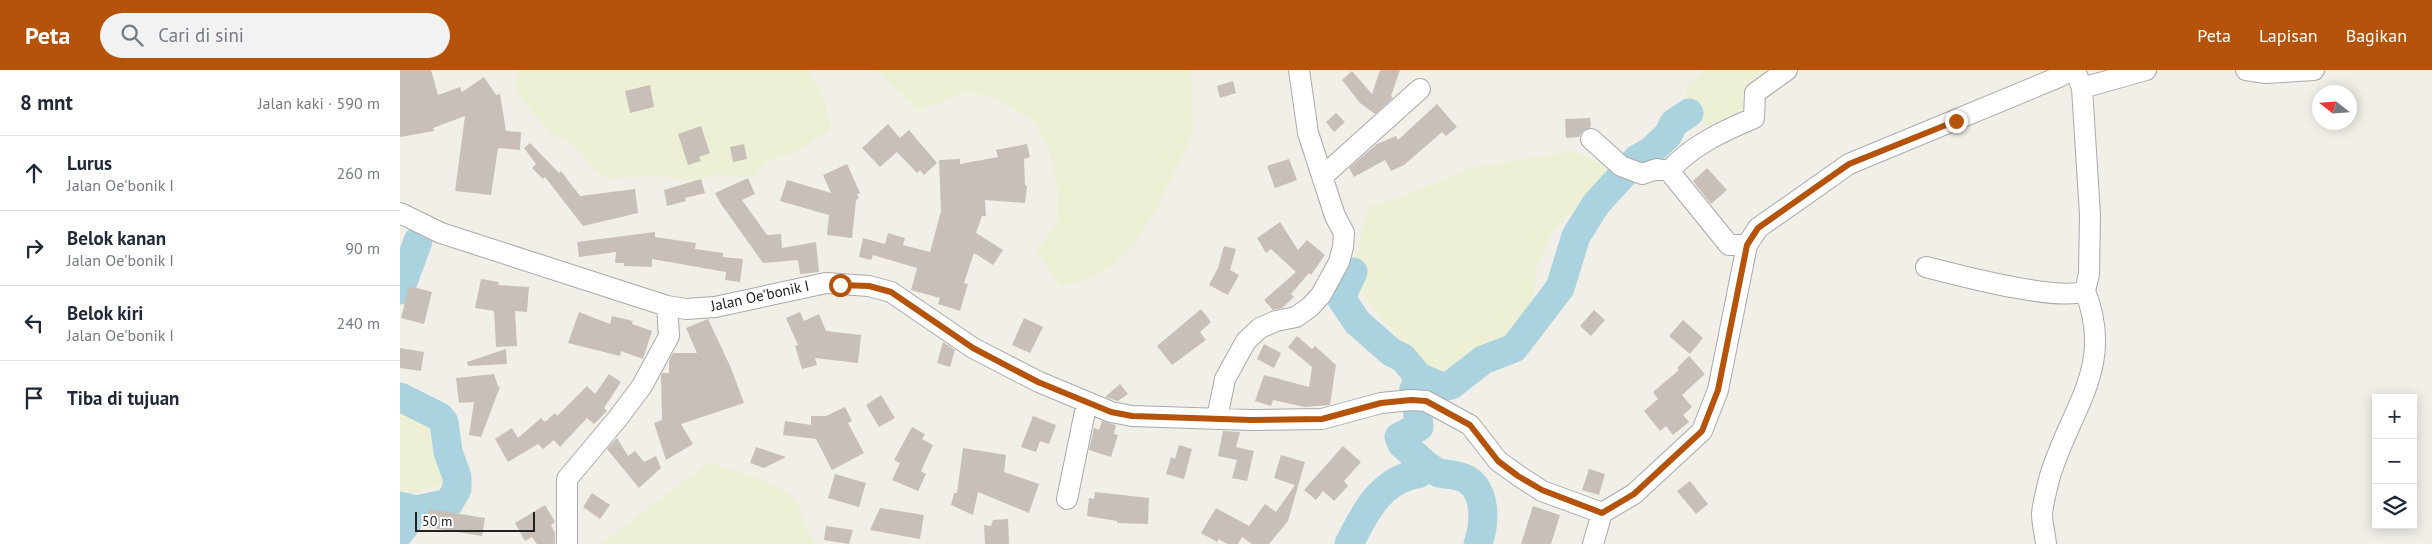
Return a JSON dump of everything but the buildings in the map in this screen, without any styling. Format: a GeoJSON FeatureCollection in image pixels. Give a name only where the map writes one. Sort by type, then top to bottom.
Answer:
{"type":"FeatureCollection","features":[{"type":"Feature","properties":{"kind":"street"},"geometry":{"type":"LineString","coordinates":[[1217,418],[1225,379],[1246,341],[1260,328],[1276,321],[1296,317],[1310,307],[1321,295],[1339,262],[1343,247],[1344,233],[1335,216],[1308,133],[1299,70]]}},
{"type":"Feature","properties":{"kind":"street"},"geometry":{"type":"LineString","coordinates":[[1669,171],[1682,156],[1728,129],[1754,118],[1755,93],[1786,70]]}},
{"type":"Feature","properties":{"kind":"street"},"geometry":{"type":"LineString","coordinates":[[1593,544],[1602,513],[1634,494],[1702,431],[1718,390],[1747,245],[1758,228],[1849,164],[2060,77],[2069,70]]}},
{"type":"Feature","properties":{"kind":"street"},"geometry":{"type":"LineString","coordinates":[[2046,544],[2042,513],[2048,484],[2057,456],[2090,381],[2094,363],[2096,333],[2084,291],[2089,274],[2090,215],[2078,79],[2146,70]]}},
{"type":"Feature","properties":{"kind":"street"},"geometry":{"type":"LineString","coordinates":[[2246,70],[2266,73],[2314,70]]}},
{"type":"Feature","properties":{"kind":"street"},"geometry":{"type":"LineString","coordinates":[[1322,176],[1420,89]]}},
{"type":"Feature","properties":{"kind":"street"},"geometry":{"type":"LineString","coordinates":[[1591,139],[1621,166],[1642,174],[1657,169],[1669,171],[1729,245],[1747,245]]}},
{"type":"Feature","properties":{"kind":"street","name":"Jalan Oe'bonik I"},"geometry":{"type":"LineString","coordinates":[[400,213],[441,233],[667,306],[686,309],[714,307],[794,288],[826,283],[869,286],[891,292],[973,348],[1038,382],[1111,412],[1132,416],[1251,420],[1322,419],[1381,403],[1418,400],[1470,425],[1498,461],[1518,476],[1542,490],[1602,513]]}},
{"type":"Feature","properties":{"kind":"street"},"geometry":{"type":"LineString","coordinates":[[1926,267],[2011,287],[2063,294],[2077,294],[2084,291]]}},
{"type":"Feature","properties":{"kind":"street"},"geometry":{"type":"LineString","coordinates":[[568,544],[567,479],[642,386],[669,336],[667,306]]}},
{"type":"Feature","properties":{"kind":"street"},"geometry":{"type":"LineString","coordinates":[[1067,499],[1088,402]]}},
{"type":"Feature","properties":{"kind":"green space"},"geometry":{"type":"Polygon","coordinates":[[[520,70],[809,70],[823,96],[831,129],[802,149],[767,161],[755,177],[714,175],[693,182],[663,176],[609,178],[593,169],[572,143],[550,132],[518,95],[514,81],[520,70]]]}},
{"type":"Feature","properties":{"kind":"green space"},"geometry":{"type":"Polygon","coordinates":[[[875,70],[1191,70],[1193,133],[1156,211],[1130,249],[1110,268],[1089,279],[1061,287],[1036,252],[1058,219],[1057,185],[1049,151],[1034,121],[998,99],[968,91],[919,111],[875,70]]]}},
{"type":"Feature","properties":{"kind":"green space"},"geometry":{"type":"Polygon","coordinates":[[[1705,70],[1791,70],[1751,112],[1706,126],[1683,108],[1688,85],[1705,70]]]}},
{"type":"Feature","properties":{"kind":"green space"},"geometry":{"type":"Polygon","coordinates":[[[1572,151],[1593,159],[1605,167],[1608,176],[1593,198],[1571,212],[1550,236],[1537,267],[1532,308],[1498,342],[1483,354],[1441,373],[1431,370],[1399,339],[1353,285],[1353,268],[1368,206],[1393,200],[1471,168],[1572,151]]]}},
{"type":"Feature","properties":{"kind":"green space"},"geometry":{"type":"Polygon","coordinates":[[[400,409],[420,417],[433,427],[436,458],[444,484],[412,494],[400,492],[400,409]]]}},
{"type":"Feature","properties":{"kind":"green space"},"geometry":{"type":"Polygon","coordinates":[[[710,462],[768,482],[790,494],[798,505],[807,530],[816,544],[601,544],[710,462]]]}},
{"type":"Feature","properties":{"kind":"waterway"},"geometry":{"type":"LineString","coordinates":[[1349,544],[1368,510],[1384,490],[1405,477],[1418,474],[1425,464],[1402,444],[1399,437],[1419,427],[1417,408],[1421,397],[1414,389],[1419,377],[1442,387],[1451,385],[1483,360],[1514,348],[1560,288],[1576,236],[1596,204],[1637,159],[1651,151],[1668,135],[1674,123],[1689,113]]}},
{"type":"Feature","properties":{"kind":"waterway"},"geometry":{"type":"LineString","coordinates":[[400,290],[418,241]]}},
{"type":"Feature","properties":{"kind":"waterway"},"geometry":{"type":"LineString","coordinates":[[1353,272],[1341,298],[1357,322],[1391,352],[1403,358],[1419,377]]}},
{"type":"Feature","properties":{"kind":"waterway"},"geometry":{"type":"LineString","coordinates":[[400,397],[440,417],[444,422],[448,452],[457,477],[457,489],[449,503],[417,510],[400,506]]}},
{"type":"Feature","properties":{"kind":"waterway"},"geometry":{"type":"LineString","coordinates":[[1425,464],[1439,473],[1463,477],[1473,484],[1478,491],[1483,517],[1478,544]]}},
{"type":"Feature","properties":{"kind":"waterway"},"geometry":{"type":"LineString","coordinates":[[400,532],[417,510]]}},
{"type":"Feature","properties":{"kind":"route"},"geometry":{"type":"LineString","coordinates":[[840,285],[869,286],[891,292],[973,348],[1038,382],[1111,412],[1132,416],[1251,420],[1322,419],[1381,403],[1399,400],[1426,401],[1470,425],[1498,461],[1518,476],[1542,490],[1602,513],[1634,494],[1702,431],[1718,390],[1747,245],[1758,228],[1793,206],[1849,164],[1956,121]]}}]}
